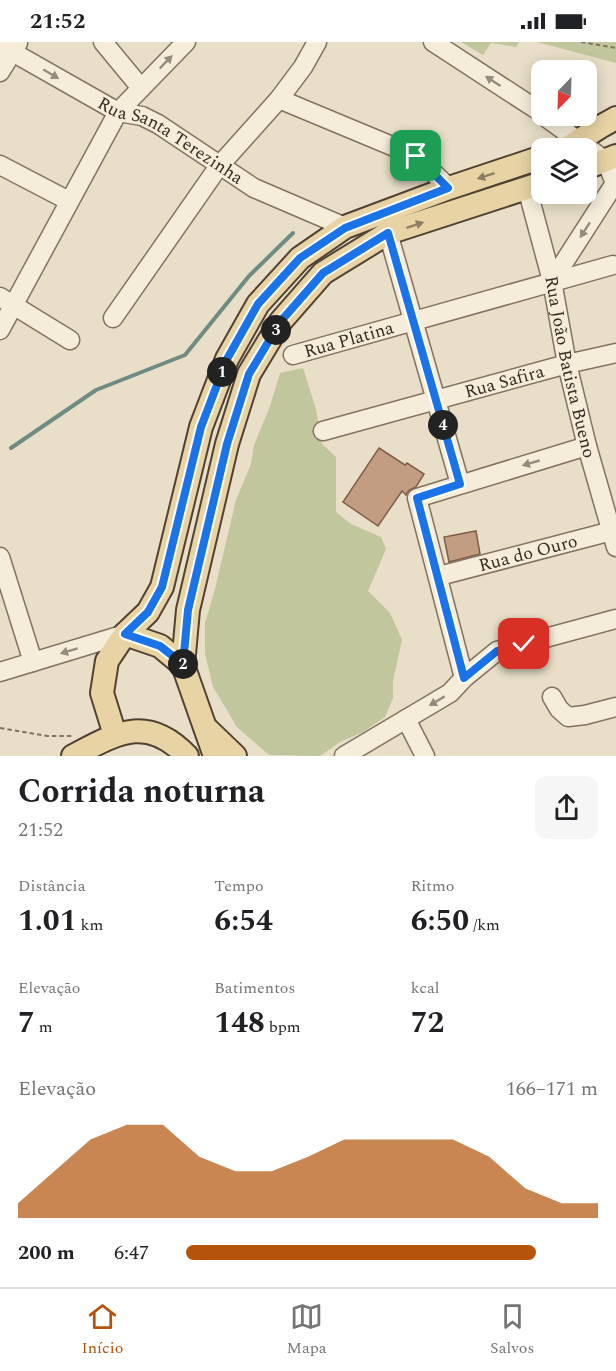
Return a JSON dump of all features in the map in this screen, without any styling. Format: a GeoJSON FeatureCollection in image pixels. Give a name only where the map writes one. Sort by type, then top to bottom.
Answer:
{"type":"FeatureCollection","features":[{"type":"Feature","properties":{"kind":"main road"},"geometry":{"type":"LineString","coordinates":[[583,138],[616,118]]}},
{"type":"Feature","properties":{"kind":"main road"},"geometry":{"type":"LineString","coordinates":[[115,735],[102,693],[107,662],[125,634],[148,612],[162,587],[201,427],[227,359],[258,304],[300,258],[345,228],[448,188],[531,161]]}},
{"type":"Feature","properties":{"kind":"main road"},"geometry":{"type":"LineString","coordinates":[[215,756],[183,664],[188,610],[227,444],[249,374],[281,321],[323,273],[388,233],[531,187]]}},
{"type":"Feature","properties":{"kind":"main road"},"geometry":{"type":"LineString","coordinates":[[125,634],[160,646],[183,664]]}},
{"type":"Feature","properties":{"kind":"main road"},"geometry":{"type":"LineString","coordinates":[[77,746],[134,730],[156,734],[182,751],[203,722]]}},
{"type":"Feature","properties":{"kind":"main road"},"geometry":{"type":"LineString","coordinates":[[203,722],[235,756]]}},
{"type":"Feature","properties":{"kind":"street"},"geometry":{"type":"LineString","coordinates":[[103,42],[141,88]]}},
{"type":"Feature","properties":{"kind":"street"},"geometry":{"type":"LineString","coordinates":[[0,330],[7,302],[69,201],[118,112],[186,42]]}},
{"type":"Feature","properties":{"kind":"street"},"geometry":{"type":"LineString","coordinates":[[112,318],[219,166],[279,99],[318,42]]}},
{"type":"Feature","properties":{"kind":"street"},"geometry":{"type":"LineString","coordinates":[[433,42],[531,106]]}},
{"type":"Feature","properties":{"kind":"street"},"geometry":{"type":"LineString","coordinates":[[0,72],[11,46]]}},
{"type":"Feature","properties":{"kind":"street","name":"Rua Santa Terezinha"},"geometry":{"type":"LineString","coordinates":[[11,46],[118,112],[142,116],[158,124],[254,188],[345,228]]}},
{"type":"Feature","properties":{"kind":"street"},"geometry":{"type":"LineString","coordinates":[[279,99],[416,156],[448,188]]}},
{"type":"Feature","properties":{"kind":"street"},"geometry":{"type":"LineString","coordinates":[[555,126],[567,138]]}},
{"type":"Feature","properties":{"kind":"street"},"geometry":{"type":"LineString","coordinates":[[552,281],[615,183],[603,162]]}},
{"type":"Feature","properties":{"kind":"street"},"geometry":{"type":"LineString","coordinates":[[0,165],[69,201]]}},
{"type":"Feature","properties":{"kind":"street","name":"Rua João Batista Bueno"},"geometry":{"type":"LineString","coordinates":[[537,204],[567,364],[587,446],[615,536]]}},
{"type":"Feature","properties":{"kind":"street"},"geometry":{"type":"LineString","coordinates":[[388,233],[460,484]]}},
{"type":"Feature","properties":{"kind":"street","name":"Rua Platina"},"geometry":{"type":"LineString","coordinates":[[293,355],[414,319],[613,265]]}},
{"type":"Feature","properties":{"kind":"street"},"geometry":{"type":"LineString","coordinates":[[7,302],[69,340]]}},
{"type":"Feature","properties":{"kind":"street","name":"Rua Safira"},"geometry":{"type":"LineString","coordinates":[[323,431],[567,364],[616,353]]}},
{"type":"Feature","properties":{"kind":"street"},"geometry":{"type":"LineString","coordinates":[[464,678],[417,498],[587,446]]}},
{"type":"Feature","properties":{"kind":"street","name":"Rua do Ouro"},"geometry":{"type":"LineString","coordinates":[[439,576],[615,536]]}},
{"type":"Feature","properties":{"kind":"street"},"geometry":{"type":"LineString","coordinates":[[0,557],[33,662]]}},
{"type":"Feature","properties":{"kind":"street"},"geometry":{"type":"LineString","coordinates":[[344,756],[450,693],[464,678],[497,651],[616,619]]}},
{"type":"Feature","properties":{"kind":"street"},"geometry":{"type":"LineString","coordinates":[[0,672],[125,634]]}},
{"type":"Feature","properties":{"kind":"street"},"geometry":{"type":"LineString","coordinates":[[552,697],[559,709],[568,717],[616,707]]}},
{"type":"Feature","properties":{"kind":"street"},"geometry":{"type":"LineString","coordinates":[[406,719],[424,756]]}},
{"type":"Feature","properties":{"kind":"path"},"geometry":{"type":"LineString","coordinates":[[581,42],[616,48]]}},
{"type":"Feature","properties":{"kind":"path"},"geometry":{"type":"LineString","coordinates":[[0,728],[48,736],[77,746]]}},
{"type":"Feature","properties":{"kind":"green space"},"geometry":{"type":"Polygon","coordinates":[[[461,42],[519,42],[516,47],[491,43],[483,55],[461,42]]]}},
{"type":"Feature","properties":{"kind":"green space"},"geometry":{"type":"Polygon","coordinates":[[[537,42],[616,42],[616,63],[537,42]]]}},
{"type":"Feature","properties":{"kind":"green space"},"geometry":{"type":"Polygon","coordinates":[[[303,368],[316,409],[322,444],[336,457],[336,512],[351,524],[381,537],[386,549],[368,591],[390,613],[402,640],[393,681],[393,698],[385,717],[320,756],[269,755],[237,727],[213,687],[205,654],[205,623],[236,500],[251,464],[254,445],[270,406],[280,373],[303,368]]]}},
{"type":"Feature","properties":{"kind":"building"},"geometry":{"type":"Polygon","coordinates":[[[379,448],[424,474],[416,487],[409,490],[406,495],[402,491],[378,526],[343,502],[379,448]]]}},
{"type":"Feature","properties":{"kind":"building"},"geometry":{"type":"Polygon","coordinates":[[[476,531],[480,554],[449,562],[444,537],[476,531]]]}},
{"type":"Feature","properties":{"kind":"waterway"},"geometry":{"type":"LineString","coordinates":[[11,448],[96,390],[185,355],[249,276],[293,233]]}},
{"type":"Feature","properties":{"kind":"route"},"geometry":{"type":"LineString","coordinates":[[416,156],[448,188],[345,228],[300,258],[258,304],[227,359],[201,427],[162,587],[148,612],[125,634],[160,646],[183,664],[188,610],[227,444],[249,374],[281,321],[323,273],[388,233],[460,484],[417,498],[464,678],[497,651],[524,644]]}}]}
